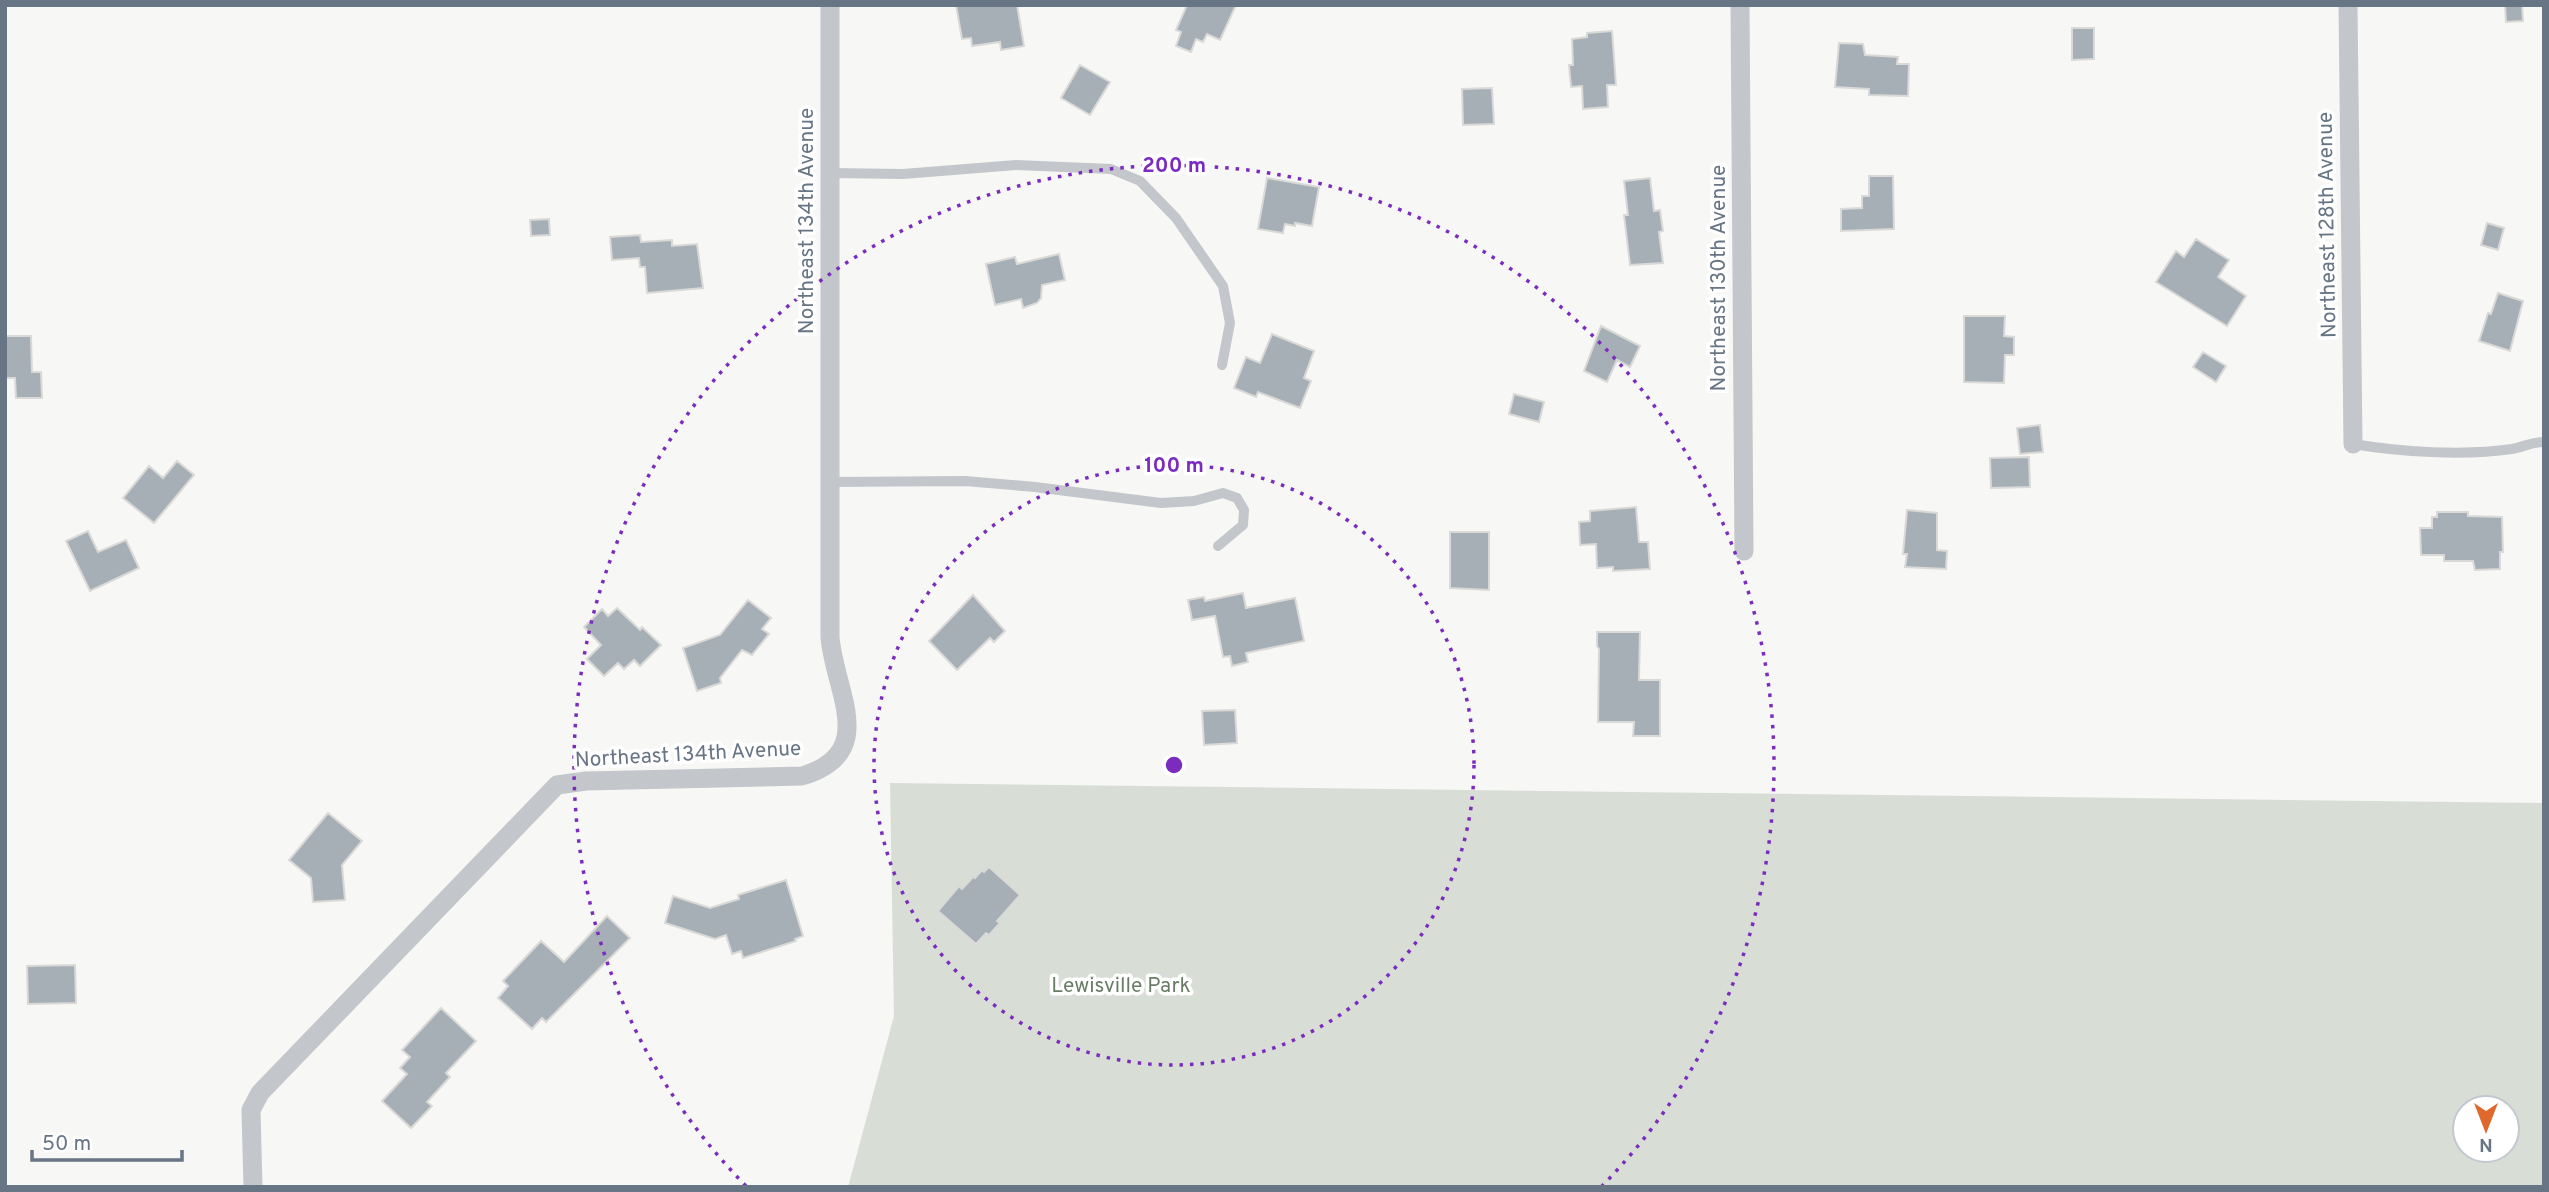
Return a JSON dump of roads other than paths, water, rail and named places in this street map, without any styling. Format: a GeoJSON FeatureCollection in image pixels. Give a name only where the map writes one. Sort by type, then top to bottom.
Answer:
{"type":"FeatureCollection","features":[{"type":"Feature","properties":{"kind":"street","name":"Northeast 134th Avenue"},"geometry":{"type":"LineString","coordinates":[[253,1187],[251,1110],[260,1093],[557,785],[586,780],[802,776],[829,764],[845,740],[848,714],[831,657],[830,5]]}},
{"type":"Feature","properties":{"kind":"street","name":"Northeast 130th Avenue"},"geometry":{"type":"LineString","coordinates":[[1740,5],[1744,551]]}},
{"type":"Feature","properties":{"kind":"street","name":"Northeast 128th Avenue"},"geometry":{"type":"LineString","coordinates":[[2348,5],[2353,444]]}},
{"type":"Feature","properties":{"kind":"lane"},"geometry":{"type":"LineString","coordinates":[[830,173],[903,174],[1016,165],[1111,169],[1140,181],[1176,218],[1223,286],[1230,323],[1222,365]]}},
{"type":"Feature","properties":{"kind":"lane"},"geometry":{"type":"LineString","coordinates":[[2353,444],[2385,449],[2470,451],[2513,449],[2544,442]]}},
{"type":"Feature","properties":{"kind":"lane"},"geometry":{"type":"LineString","coordinates":[[830,482],[965,481],[1161,503],[1194,501],[1223,493],[1237,498],[1244,510],[1243,525],[1218,546]]}},
{"type":"Feature","properties":{"kind":"park label","name":"Lewisville Park"},"geometry":{"type":"Point","coordinates":[1121,986]}}]}
